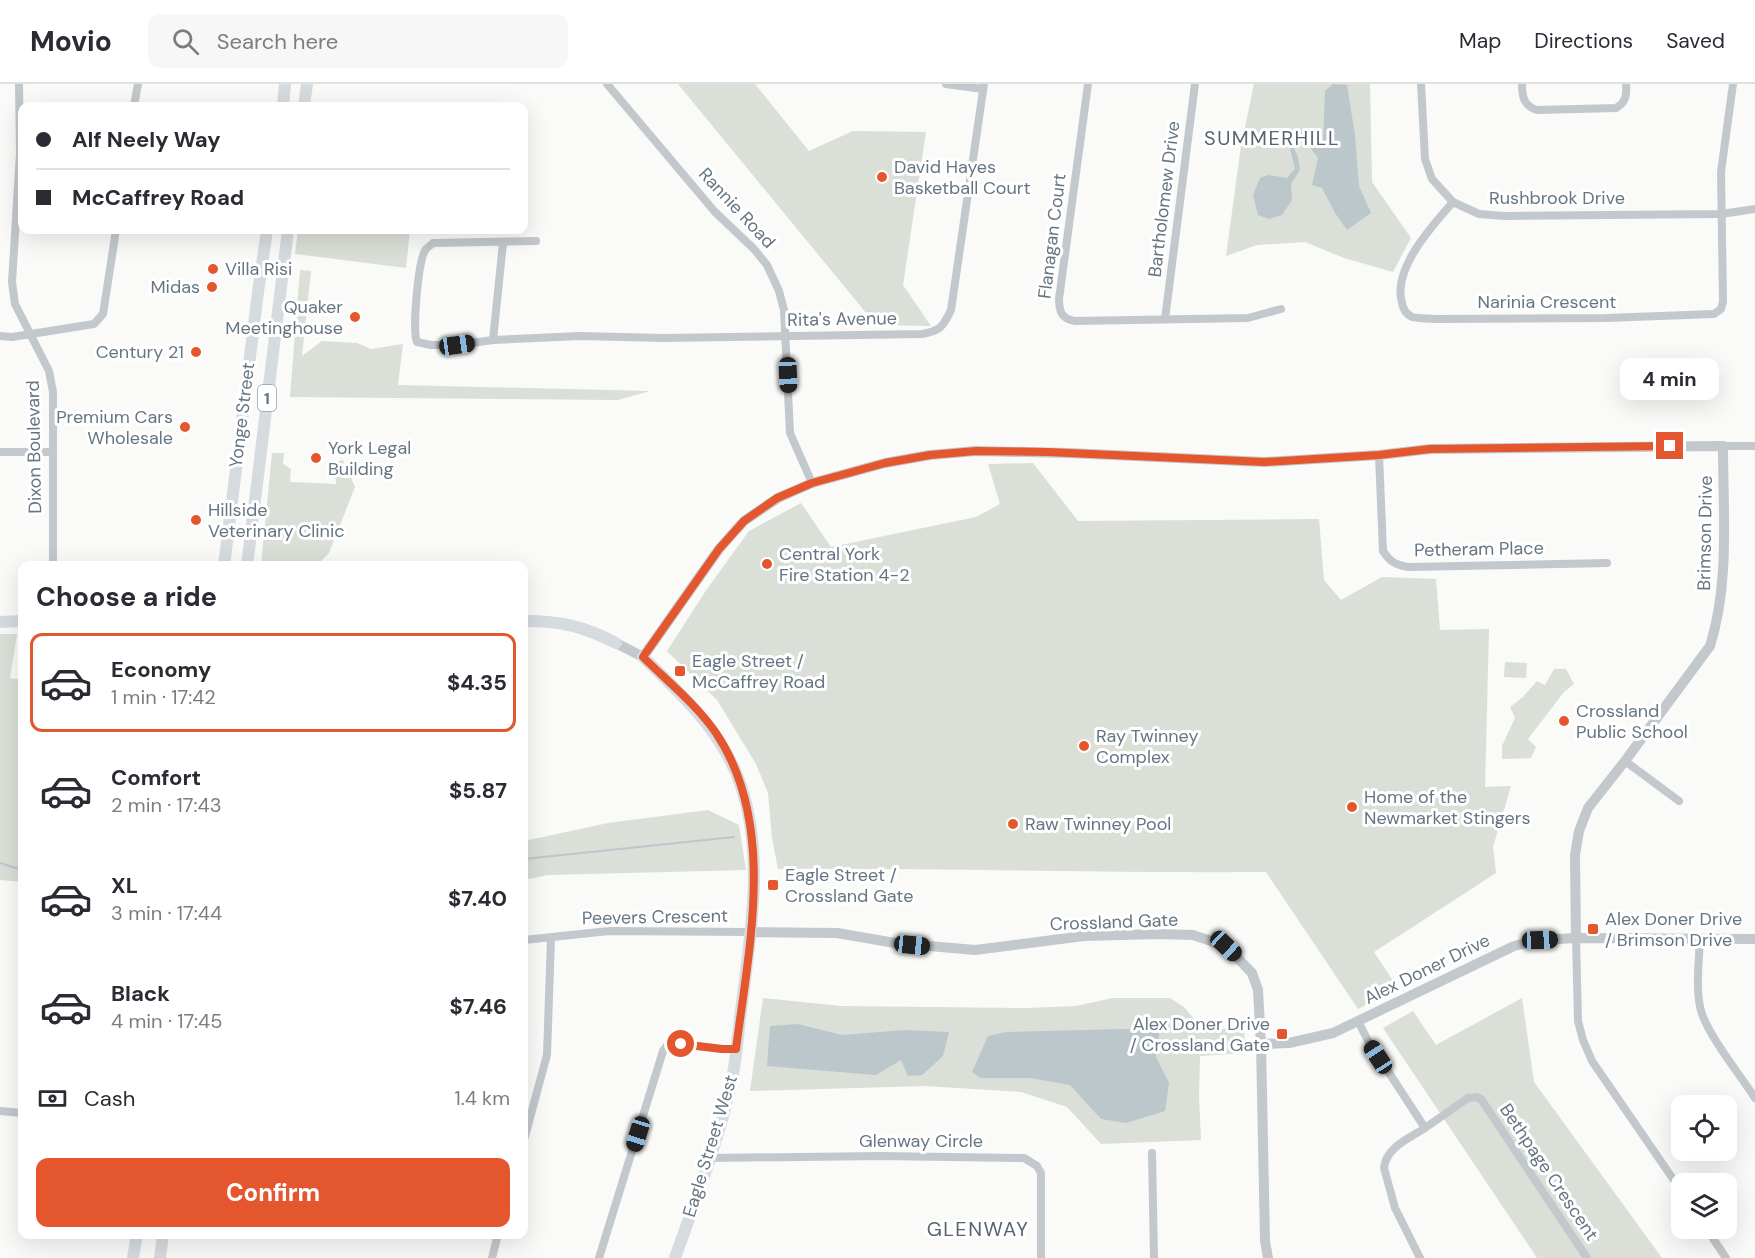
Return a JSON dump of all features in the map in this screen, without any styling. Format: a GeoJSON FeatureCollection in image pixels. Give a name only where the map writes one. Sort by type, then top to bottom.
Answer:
{"type":"FeatureCollection","features":[{"type":"Feature","properties":{"kind":"main road"},"geometry":{"type":"LineString","coordinates":[[283,102],[285,84]]}},
{"type":"Feature","properties":{"kind":"main road"},"geometry":{"type":"LineString","coordinates":[[305,102],[307,84]]}},
{"type":"Feature","properties":{"kind":"main road","name":"Yonge Street"},"geometry":{"type":"LineString","coordinates":[[226,561],[256,302],[266,234]]}},
{"type":"Feature","properties":{"kind":"main road","name":"Yonge Street"},"geometry":{"type":"LineString","coordinates":[[247,561],[288,234]]}},
{"type":"Feature","properties":{"kind":"main road"},"geometry":{"type":"LineString","coordinates":[[0,621],[18,621]]}},
{"type":"Feature","properties":{"kind":"main road","name":"Eagle Street West"},"geometry":{"type":"LineString","coordinates":[[528,621],[555,621],[593,632],[616,643]]}},
{"type":"Feature","properties":{"kind":"main road","name":"Eagle Street West"},"geometry":{"type":"LineString","coordinates":[[643,657],[695,708],[716,733],[741,786],[754,846],[751,932],[731,1084],[710,1158],[675,1258]]}},
{"type":"Feature","properties":{"kind":"main road"},"geometry":{"type":"LineString","coordinates":[[133,1258],[135,1239]]}},
{"type":"Feature","properties":{"kind":"main road"},"geometry":{"type":"LineString","coordinates":[[160,1258],[162,1239]]}},
{"type":"Feature","properties":{"kind":"street","name":"Dixon Boulevard"},"geometry":{"type":"LineString","coordinates":[[19,84],[19,102]]}},
{"type":"Feature","properties":{"kind":"street"},"geometry":{"type":"LineString","coordinates":[[135,102],[138,84]]}},
{"type":"Feature","properties":{"kind":"street","name":"Rannie Road"},"geometry":{"type":"LineString","coordinates":[[607,84],[715,212],[754,249],[767,265],[779,291],[784,310],[790,433],[812,483]]}},
{"type":"Feature","properties":{"kind":"street"},"geometry":{"type":"LineString","coordinates":[[946,84],[984,86]]}},
{"type":"Feature","properties":{"kind":"street","name":"Flanagan Court"},"geometry":{"type":"LineString","coordinates":[[1088,84],[1059,299],[1059,310],[1062,315],[1068,320],[1075,321],[1248,318],[1281,309]]}},
{"type":"Feature","properties":{"kind":"street","name":"Bartholomew Drive"},"geometry":{"type":"LineString","coordinates":[[1165,319],[1195,84]]}},
{"type":"Feature","properties":{"kind":"street","name":"Rushbrook Drive"},"geometry":{"type":"LineString","coordinates":[[1421,84],[1425,159],[1432,179],[1453,202],[1479,214],[1504,216],[1721,214],[1755,209]]}},
{"type":"Feature","properties":{"kind":"street"},"geometry":{"type":"LineString","coordinates":[[1522,84],[1527,106],[1537,110],[1616,108],[1627,96],[1626,84]]}},
{"type":"Feature","properties":{"kind":"street"},"geometry":{"type":"LineString","coordinates":[[1721,214],[1722,158],[1733,84]]}},
{"type":"Feature","properties":{"kind":"street","name":"Rita's Avenue"},"geometry":{"type":"LineString","coordinates":[[502,243],[433,243],[426,249],[421,260],[414,330],[417,342],[431,345],[457,345],[494,340],[580,336],[787,337],[935,332],[945,324],[951,310],[984,86]]}},
{"type":"Feature","properties":{"kind":"street","name":"Dixon Boulevard"},"geometry":{"type":"LineString","coordinates":[[18,185],[12,282],[15,304],[49,371],[53,392],[53,561]]}},
{"type":"Feature","properties":{"kind":"street","name":"Narinia Crescent"},"geometry":{"type":"LineString","coordinates":[[1453,202],[1422,241],[1405,269],[1400,298],[1404,311],[1410,316],[1436,319],[1606,318],[1714,314],[1721,309],[1723,302],[1721,214]]}},
{"type":"Feature","properties":{"kind":"street"},"geometry":{"type":"LineString","coordinates":[[0,336],[30,334],[94,324],[103,314],[115,234]]}},
{"type":"Feature","properties":{"kind":"street"},"geometry":{"type":"LineString","coordinates":[[494,340],[502,243],[536,241]]}},
{"type":"Feature","properties":{"kind":"street","name":"Brimson Drive"},"geometry":{"type":"LineString","coordinates":[[1576,938],[1575,855],[1579,831],[1588,808],[1710,646],[1714,633],[1723,583],[1723,446]]}},
{"type":"Feature","properties":{"kind":"street"},"geometry":{"type":"LineString","coordinates":[[643,657],[719,549],[744,521],[777,498],[812,483],[885,463],[930,455],[976,451],[1264,462],[1379,455],[1430,449],[1755,446]]}},
{"type":"Feature","properties":{"kind":"street"},"geometry":{"type":"LineString","coordinates":[[0,452],[52,452]]}},
{"type":"Feature","properties":{"kind":"street","name":"Petheram Place"},"geometry":{"type":"LineString","coordinates":[[1379,455],[1383,551],[1396,565],[1408,567],[1607,563]]}},
{"type":"Feature","properties":{"kind":"street","name":"Eagle Street West"},"geometry":{"type":"LineString","coordinates":[[616,643],[643,657]]}},
{"type":"Feature","properties":{"kind":"street"},"geometry":{"type":"LineString","coordinates":[[1625,761],[1679,801]]}},
{"type":"Feature","properties":{"kind":"street","name":"Peevers Crescent"},"geometry":{"type":"LineString","coordinates":[[528,940],[609,931],[751,932]]}},
{"type":"Feature","properties":{"kind":"street","name":"Crossland Gate"},"geometry":{"type":"LineString","coordinates":[[751,932],[837,933],[895,943],[975,950],[1084,936],[1193,935],[1226,946],[1252,973],[1258,990],[1265,1241],[1268,1258]]}},
{"type":"Feature","properties":{"kind":"street"},"geometry":{"type":"LineString","coordinates":[[528,1125],[547,1055],[551,938]]}},
{"type":"Feature","properties":{"kind":"street"},"geometry":{"type":"LineString","coordinates":[[1576,938],[1578,1021],[1583,1040],[1592,1061],[1671,1176]]}},
{"type":"Feature","properties":{"kind":"street","name":"Alex Doner Drive"},"geometry":{"type":"LineString","coordinates":[[1261,1044],[1288,1043],[1333,1033],[1514,946],[1540,940],[1576,938],[1755,939]]}},
{"type":"Feature","properties":{"kind":"street"},"geometry":{"type":"LineString","coordinates":[[1700,939],[1701,1013],[1755,1098]]}},
{"type":"Feature","properties":{"kind":"street"},"geometry":{"type":"LineString","coordinates":[[1358,1021],[1367,1039],[1425,1128],[1390,1152],[1384,1161],[1395,1208],[1420,1258]]}},
{"type":"Feature","properties":{"kind":"street"},"geometry":{"type":"LineString","coordinates":[[599,1258],[663,1051],[669,1043],[736,1049]]}},
{"type":"Feature","properties":{"kind":"street","name":"Bethpage Crescent"},"geometry":{"type":"LineString","coordinates":[[1425,1128],[1471,1096],[1481,1099],[1587,1258]]}},
{"type":"Feature","properties":{"kind":"street"},"geometry":{"type":"LineString","coordinates":[[0,1111],[18,1113]]}},
{"type":"Feature","properties":{"kind":"street"},"geometry":{"type":"LineString","coordinates":[[1152,1153],[1154,1258]]}},
{"type":"Feature","properties":{"kind":"street","name":"Glenway Circle"},"geometry":{"type":"LineString","coordinates":[[710,1158],[881,1156],[1024,1158],[1037,1166],[1041,1173],[1041,1258]]}},
{"type":"Feature","properties":{"kind":"street"},"geometry":{"type":"LineString","coordinates":[[492,1258],[497,1239]]}},
{"type":"Feature","properties":{"kind":"street"},"geometry":{"type":"LineString","coordinates":[[1713,1239],[1726,1258]]}},
{"type":"Feature","properties":{"kind":"shaded area"},"geometry":{"type":"Polygon","coordinates":[[[678,84],[755,84],[809,151],[853,131],[926,132],[903,285],[931,326],[876,325],[678,84]]]}},
{"type":"Feature","properties":{"kind":"shaded area"},"geometry":{"type":"Polygon","coordinates":[[[1254,84],[1370,84],[1372,182],[1411,238],[1393,272],[1344,258],[1305,242],[1257,245],[1226,256],[1241,146],[1254,84]]]}},
{"type":"Feature","properties":{"kind":"shaded area"},"geometry":{"type":"Polygon","coordinates":[[[1333,84],[1347,85],[1355,135],[1359,186],[1371,213],[1347,230],[1322,188],[1312,185],[1318,158],[1301,135],[1291,141],[1298,157],[1300,170],[1291,184],[1292,200],[1282,215],[1269,219],[1258,215],[1253,195],[1260,178],[1268,175],[1287,178],[1295,169],[1287,136],[1295,131],[1307,132],[1317,146],[1323,143],[1325,91],[1333,84]]]}},
{"type":"Feature","properties":{"kind":"shaded area"},"geometry":{"type":"Polygon","coordinates":[[[298,234],[410,234],[406,268],[295,254],[298,234]]]}},
{"type":"Feature","properties":{"kind":"shaded area"},"geometry":{"type":"Polygon","coordinates":[[[300,270],[311,271],[302,356],[322,341],[357,343],[371,349],[403,344],[398,385],[650,391],[618,400],[290,397],[300,270]]]}},
{"type":"Feature","properties":{"kind":"shaded area"},"geometry":{"type":"Polygon","coordinates":[[[272,453],[284,453],[283,464],[291,469],[290,482],[336,484],[334,462],[343,460],[355,487],[329,553],[321,561],[261,561],[272,453]]]}},
{"type":"Feature","properties":{"kind":"shaded area"},"geometry":{"type":"Polygon","coordinates":[[[1033,463],[1078,521],[1319,519],[1324,580],[1341,600],[1382,577],[1436,579],[1440,630],[1489,629],[1485,787],[1511,786],[1493,847],[1496,873],[1374,952],[1397,987],[1358,1009],[1266,872],[778,869],[772,838],[768,793],[756,764],[717,700],[667,651],[707,589],[749,531],[801,503],[831,547],[976,517],[1000,504],[988,464],[1033,463]]]}},
{"type":"Feature","properties":{"kind":"shaded area"},"geometry":{"type":"Polygon","coordinates":[[[0,634],[17,634],[10,678],[18,679],[18,882],[0,880],[0,634]]]}},
{"type":"Feature","properties":{"kind":"shaded area"},"geometry":{"type":"Polygon","coordinates":[[[1505,662],[1527,663],[1526,678],[1504,677],[1505,662]]]}},
{"type":"Feature","properties":{"kind":"shaded area"},"geometry":{"type":"Polygon","coordinates":[[[1554,669],[1566,669],[1574,684],[1564,692],[1528,739],[1536,747],[1531,758],[1502,759],[1502,746],[1515,718],[1510,707],[1523,697],[1537,681],[1545,685],[1554,669]]]}},
{"type":"Feature","properties":{"kind":"shaded area"},"geometry":{"type":"Polygon","coordinates":[[[708,810],[739,825],[746,870],[548,875],[528,879],[528,840],[608,823],[708,810]]]}},
{"type":"Feature","properties":{"kind":"shaded area"},"geometry":{"type":"Polygon","coordinates":[[[763,998],[841,1006],[1027,1008],[1076,1006],[1113,998],[1170,998],[1184,1007],[1202,1032],[1244,1026],[1245,1053],[1200,1056],[1201,1140],[1101,1144],[1067,1107],[1021,1092],[925,1086],[750,1091],[763,998]]]}},
{"type":"Feature","properties":{"kind":"shaded area"},"geometry":{"type":"Polygon","coordinates":[[[1522,998],[1534,1082],[1662,1258],[1537,1258],[1383,1028],[1413,1011],[1436,1045],[1522,998]]]}},
{"type":"Feature","properties":{"kind":"shaded area"},"geometry":{"type":"Polygon","coordinates":[[[798,1024],[842,1035],[905,1030],[949,1032],[943,1056],[922,1075],[908,1076],[901,1060],[876,1075],[767,1066],[770,1026],[798,1024]]]}},
{"type":"Feature","properties":{"kind":"shaded area"},"geometry":{"type":"Polygon","coordinates":[[[1160,1028],[1156,1057],[1169,1083],[1165,1111],[1126,1123],[1101,1119],[1070,1085],[1030,1078],[980,1078],[972,1072],[988,1036],[1006,1032],[1160,1028]]]}},
{"type":"Feature","properties":{"kind":"waterway"},"geometry":{"type":"LineString","coordinates":[[528,859],[734,837]]}},
{"type":"Feature","properties":{"kind":"waterway"},"geometry":{"type":"LineString","coordinates":[[0,863],[18,869]]}},
{"type":"Feature","properties":{"kind":"place","name":"David Hayes Basketball Court"},"geometry":{"type":"Point","coordinates":[882,177]}},
{"type":"Feature","properties":{"kind":"place","name":"Villa Risi"},"geometry":{"type":"Point","coordinates":[213,269]}},
{"type":"Feature","properties":{"kind":"place","name":"Midas"},"geometry":{"type":"Point","coordinates":[212,287]}},
{"type":"Feature","properties":{"kind":"place","name":"Quaker Meetinghouse"},"geometry":{"type":"Point","coordinates":[355,317]}},
{"type":"Feature","properties":{"kind":"place","name":"Century 21"},"geometry":{"type":"Point","coordinates":[196,352]}},
{"type":"Feature","properties":{"kind":"place","name":"Premium Cars Wholesale"},"geometry":{"type":"Point","coordinates":[185,427]}},
{"type":"Feature","properties":{"kind":"place","name":"York Legal Building"},"geometry":{"type":"Point","coordinates":[316,458]}},
{"type":"Feature","properties":{"kind":"place","name":"Hillside Veterinary Clinic"},"geometry":{"type":"Point","coordinates":[196,520]}},
{"type":"Feature","properties":{"kind":"place","name":"Central York Fire Station 4-2"},"geometry":{"type":"Point","coordinates":[767,564]}},
{"type":"Feature","properties":{"kind":"place","name":"Eagle Street / McCaffrey Road"},"geometry":{"type":"Point","coordinates":[680,671]}},
{"type":"Feature","properties":{"kind":"place","name":"Crossland Public School"},"geometry":{"type":"Point","coordinates":[1564,721]}},
{"type":"Feature","properties":{"kind":"place","name":"Ray Twinney Complex"},"geometry":{"type":"Point","coordinates":[1084,746]}},
{"type":"Feature","properties":{"kind":"place","name":"Home of the Newmarket Stingers"},"geometry":{"type":"Point","coordinates":[1352,807]}},
{"type":"Feature","properties":{"kind":"place","name":"Raw Twinney Pool"},"geometry":{"type":"Point","coordinates":[1013,824]}},
{"type":"Feature","properties":{"kind":"place","name":"Eagle Street / Crossland Gate"},"geometry":{"type":"Point","coordinates":[773,885]}},
{"type":"Feature","properties":{"kind":"place","name":"Alex Doner Drive / Brimson Drive"},"geometry":{"type":"Point","coordinates":[1593,929]}},
{"type":"Feature","properties":{"kind":"place","name":"Alex Doner Drive / Crossland Gate"},"geometry":{"type":"Point","coordinates":[1282,1034]}},
{"type":"Feature","properties":{"kind":"district","name":"SUMMERHILL"},"geometry":{"type":"Point","coordinates":[1272,138]}},
{"type":"Feature","properties":{"kind":"district","name":"GLENWAY"},"geometry":{"type":"Point","coordinates":[978,1229]}},
{"type":"Feature","properties":{"kind":"route"},"geometry":{"type":"LineString","coordinates":[[681,1044],[736,1049],[751,932],[754,846],[741,786],[716,733],[695,708],[643,657],[719,549],[744,521],[777,498],[845,472],[930,455],[976,451],[1264,462],[1379,455],[1430,449],[1670,446]]}}]}
